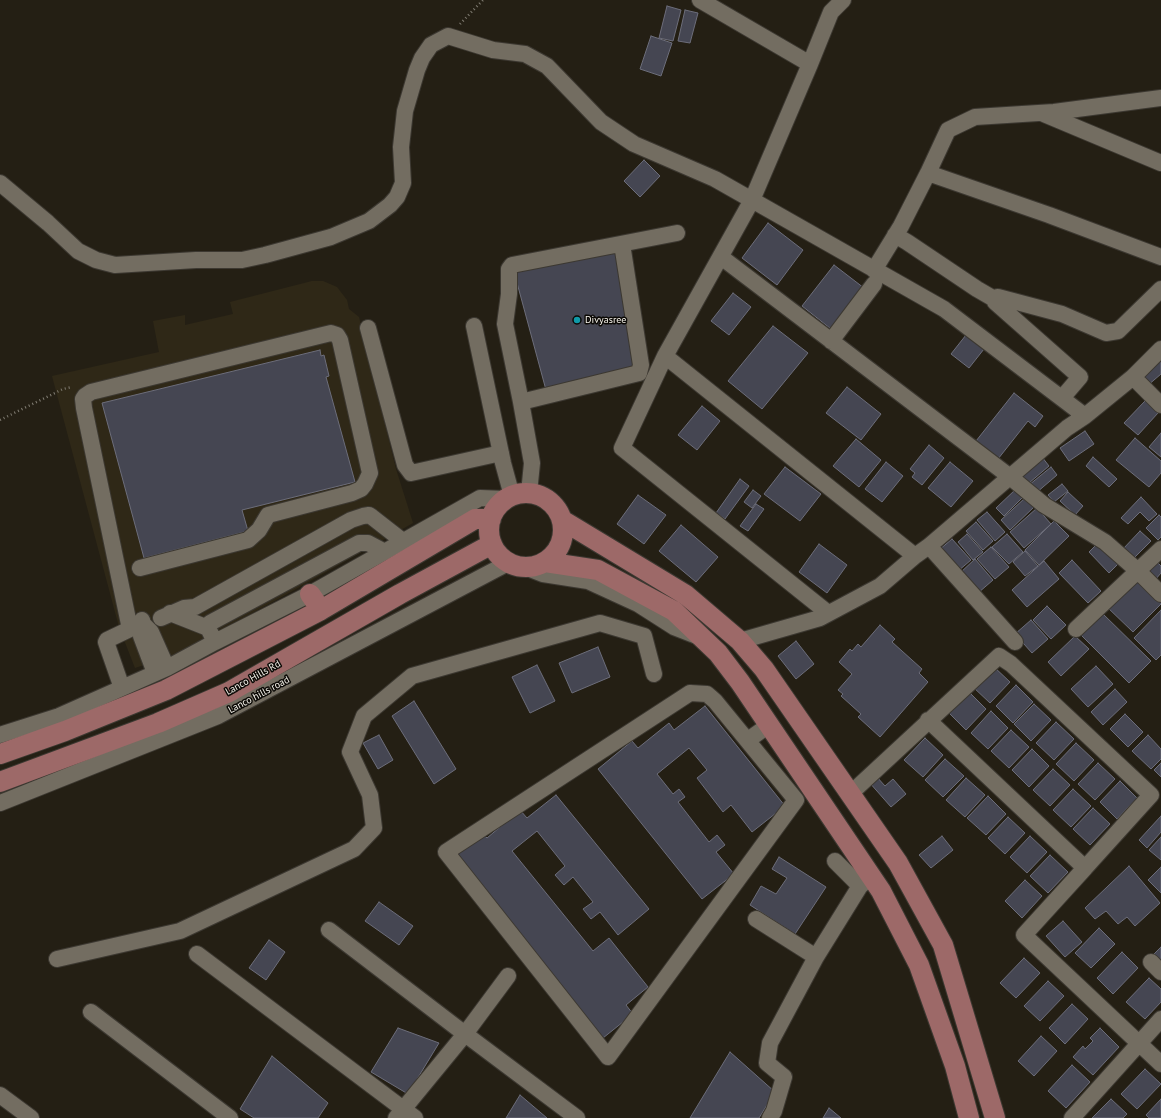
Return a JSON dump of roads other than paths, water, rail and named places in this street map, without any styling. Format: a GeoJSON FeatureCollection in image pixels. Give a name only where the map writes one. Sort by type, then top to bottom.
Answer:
{"type":"FeatureCollection","features":[{"type":"Feature","properties":{"kind":"main road"},"geometry":{"type":"LineString","coordinates":[[515,496],[540,496],[549,501],[557,510],[562,520],[563,531],[561,542],[554,553],[545,562],[533,566],[516,565],[498,555],[492,544],[489,532],[491,519],[496,508],[515,496]]}},
{"type":"Feature","properties":{"kind":"main road"},"geometry":{"type":"LineString","coordinates":[[0,754],[62,723],[166,690],[316,602],[475,519],[491,519]]}},
{"type":"Feature","properties":{"kind":"main road"},"geometry":{"type":"LineString","coordinates":[[562,520],[686,595],[740,641],[764,669],[898,863],[942,945],[995,1118]]}},
{"type":"Feature","properties":{"kind":"main road","name":"Lanco Hills Rd"},"geometry":{"type":"LineString","coordinates":[[0,782],[158,723],[180,723],[229,692],[400,594],[492,544]]}},
{"type":"Feature","properties":{"kind":"main road"},"geometry":{"type":"LineString","coordinates":[[545,562],[598,570],[674,611],[718,652],[774,733],[866,882],[882,891],[919,965],[952,1057],[969,1118]]}},
{"type":"Feature","properties":{"kind":"main road"},"geometry":{"type":"LineString","coordinates":[[952,1057],[975,1052]]}},
{"type":"Feature","properties":{"kind":"street"},"geometry":{"type":"LineString","coordinates":[[700,0],[810,64]]}},
{"type":"Feature","properties":{"kind":"street"},"geometry":{"type":"LineString","coordinates":[[828,613],[622,448],[665,356],[752,200],[831,12],[843,0]]}},
{"type":"Feature","properties":{"kind":"street"},"geometry":{"type":"LineString","coordinates":[[0,183],[48,223],[78,251],[96,260],[115,266],[196,260],[242,260],[331,237],[369,221],[390,205],[397,197],[402,183],[401,147],[405,111],[417,70],[422,58],[431,45],[448,36],[493,50],[525,54],[547,66],[600,122],[634,144],[715,179],[752,200],[874,277],[944,309],[1085,416]]}},
{"type":"Feature","properties":{"kind":"street"},"geometry":{"type":"LineString","coordinates":[[831,341],[874,277],[928,173],[948,130],[975,117],[1043,113],[1161,98]]}},
{"type":"Feature","properties":{"kind":"street"},"geometry":{"type":"LineString","coordinates":[[1043,113],[1161,163]]}},
{"type":"Feature","properties":{"kind":"street"},"geometry":{"type":"LineString","coordinates":[[928,173],[1161,257]]}},
{"type":"Feature","properties":{"kind":"street"},"geometry":{"type":"LineString","coordinates":[[515,496],[532,463],[505,324],[509,294],[509,269],[512,265],[677,233]]}},
{"type":"Feature","properties":{"kind":"street"},"geometry":{"type":"LineString","coordinates":[[895,235],[996,300],[995,302],[1080,377],[1062,398]]}},
{"type":"Feature","properties":{"kind":"street"},"geometry":{"type":"LineString","coordinates":[[521,402],[638,373],[641,365],[622,244]]}},
{"type":"Feature","properties":{"kind":"street"},"geometry":{"type":"LineString","coordinates":[[721,257],[1009,476],[1044,505],[1105,542],[1138,571],[1161,594]]}},
{"type":"Feature","properties":{"kind":"street"},"geometry":{"type":"LineString","coordinates":[[996,300],[998,297],[1062,314],[1106,333],[1118,331],[1161,289]]}},
{"type":"Feature","properties":{"kind":"street"},"geometry":{"type":"LineString","coordinates":[[474,326],[501,453],[515,496]]}},
{"type":"Feature","properties":{"kind":"street"},"geometry":{"type":"LineString","coordinates":[[368,328],[405,465],[411,473],[501,453]]}},
{"type":"Feature","properties":{"kind":"street"},"geometry":{"type":"LineString","coordinates":[[140,568],[248,540],[259,530],[268,515],[352,493],[361,489],[370,473],[340,340],[337,335],[331,333],[91,392],[83,399],[141,636],[161,671]]}},
{"type":"Feature","properties":{"kind":"street"},"geometry":{"type":"LineString","coordinates":[[740,641],[820,618],[880,586],[929,546],[1009,476],[1133,376],[1161,349]]}},
{"type":"Feature","properties":{"kind":"street"},"geometry":{"type":"LineString","coordinates":[[665,356],[915,556]]}},
{"type":"Feature","properties":{"kind":"street"},"geometry":{"type":"LineString","coordinates":[[1133,376],[1161,405]]}},
{"type":"Feature","properties":{"kind":"street"},"geometry":{"type":"LineString","coordinates":[[0,735],[62,723],[122,688],[161,671],[211,635],[316,602],[385,552],[480,498],[515,496]]}},
{"type":"Feature","properties":{"kind":"street"},"geometry":{"type":"LineString","coordinates":[[211,635],[166,616],[184,608],[195,607],[351,520],[363,516],[369,516],[404,542]]}},
{"type":"Feature","properties":{"kind":"street"},"geometry":{"type":"LineString","coordinates":[[211,635],[213,622],[359,543],[368,543],[385,552]]}},
{"type":"Feature","properties":{"kind":"street"},"geometry":{"type":"LineString","coordinates":[[929,546],[1015,642]]}},
{"type":"Feature","properties":{"kind":"street"},"geometry":{"type":"LineString","coordinates":[[1076,629],[1161,549]]}},
{"type":"Feature","properties":{"kind":"street"},"geometry":{"type":"LineString","coordinates":[[516,565],[543,574],[588,581],[638,604],[671,625],[702,638]]}},
{"type":"Feature","properties":{"kind":"street","name":"Lanco hills road"},"geometry":{"type":"LineString","coordinates":[[0,803],[180,723],[218,716],[516,565]]}},
{"type":"Feature","properties":{"kind":"street"},"geometry":{"type":"LineString","coordinates":[[57,959],[180,931],[354,849],[374,828],[370,795],[350,752],[364,716],[412,676],[600,623],[644,636],[671,625]]}},
{"type":"Feature","properties":{"kind":"street"},"geometry":{"type":"LineString","coordinates":[[122,688],[106,642],[107,640],[138,624]]}},
{"type":"Feature","properties":{"kind":"street"},"geometry":{"type":"LineString","coordinates":[[644,636],[654,674]]}},
{"type":"Feature","properties":{"kind":"street"},"geometry":{"type":"LineString","coordinates":[[850,794],[928,720],[999,656],[1011,664],[1151,795],[1024,935],[1161,1064]]}},
{"type":"Feature","properties":{"kind":"street"},"geometry":{"type":"LineString","coordinates":[[690,693],[707,694],[715,700],[760,756],[796,800],[608,1057],[446,852],[690,693]]}},
{"type":"Feature","properties":{"kind":"street"},"geometry":{"type":"LineString","coordinates":[[928,720],[1085,868]]}},
{"type":"Feature","properties":{"kind":"street"},"geometry":{"type":"LineString","coordinates":[[748,740],[774,733]]}},
{"type":"Feature","properties":{"kind":"street"},"geometry":{"type":"LineString","coordinates":[[760,756],[774,733]]}},
{"type":"Feature","properties":{"kind":"street"},"geometry":{"type":"LineString","coordinates":[[770,1118],[774,1111],[784,1077],[767,1063],[770,1043],[816,957],[866,882],[835,861]]}},
{"type":"Feature","properties":{"kind":"street"},"geometry":{"type":"LineString","coordinates":[[756,919],[816,957]]}},
{"type":"Feature","properties":{"kind":"street"},"geometry":{"type":"LineString","coordinates":[[329,930],[578,1118]]}},
{"type":"Feature","properties":{"kind":"street"},"geometry":{"type":"LineString","coordinates":[[198,954],[405,1115],[508,976]]}},
{"type":"Feature","properties":{"kind":"street"},"geometry":{"type":"LineString","coordinates":[[91,1012],[230,1118]]}},
{"type":"Feature","properties":{"kind":"street"},"geometry":{"type":"LineString","coordinates":[[1072,1118],[1161,1020]]}},
{"type":"Feature","properties":{"kind":"street"},"geometry":{"type":"LineString","coordinates":[[0,1095],[31,1118]]}},
{"type":"Feature","properties":{"kind":"place","name":"Divyasree"},"geometry":{"type":"Point","coordinates":[577,320]}}]}
